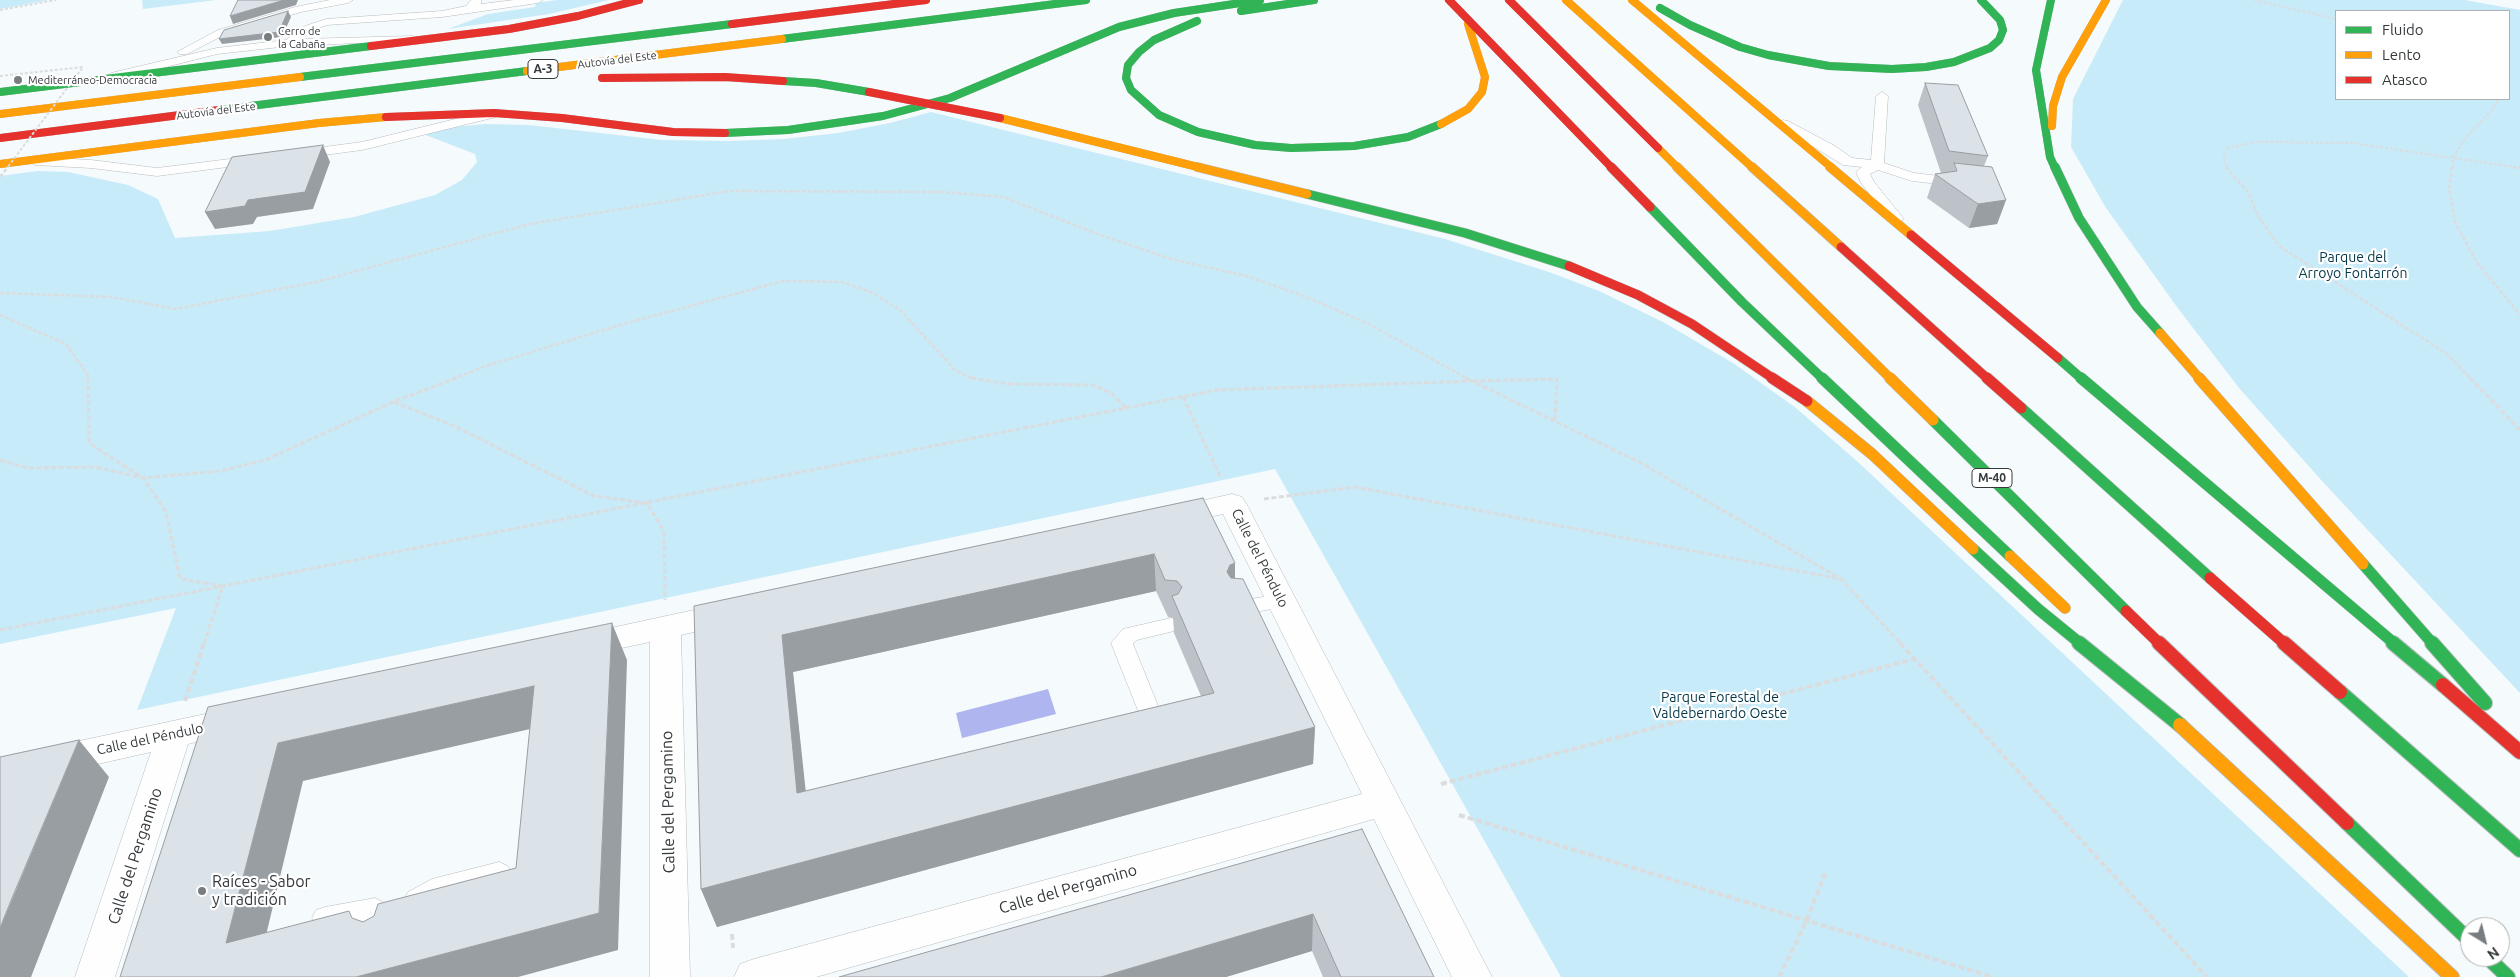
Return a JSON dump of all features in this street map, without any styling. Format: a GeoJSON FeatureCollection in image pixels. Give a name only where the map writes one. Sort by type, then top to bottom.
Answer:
{"type":"FeatureCollection","features":[{"type":"Feature","properties":{"kind":"highway"},"geometry":{"type":"LineString","coordinates":[[0,92],[541,24],[613,8],[639,0]]}},
{"type":"Feature","properties":{"kind":"highway","name":"Autovía del Este"},"geometry":{"type":"LineString","coordinates":[[0,114],[926,0]]}},
{"type":"Feature","properties":{"kind":"highway","name":"Autovía del Este"},"geometry":{"type":"LineString","coordinates":[[0,138],[1086,0]]}},
{"type":"Feature","properties":{"kind":"highway"},"geometry":{"type":"LineString","coordinates":[[0,164],[319,123],[407,115],[494,113],[562,118],[673,132],[722,133],[788,130],[840,124],[883,116],[950,98],[1005,76],[1092,36],[1128,24],[1174,13],[1260,0]]}},
{"type":"Feature","properties":{"kind":"highway"},"geometry":{"type":"LineString","coordinates":[[1314,0],[1207,17],[1177,28],[1154,40],[1139,52],[1128,65],[1126,78],[1131,90],[1159,115],[1198,132],[1226,139],[1292,148],[1354,146],[1393,140],[1428,130],[1449,121],[1468,109],[1482,92],[1485,77],[1466,18]]}},
{"type":"Feature","properties":{"kind":"highway"},"geometry":{"type":"LineString","coordinates":[[1449,0],[1742,302],[2074,618]]}},
{"type":"Feature","properties":{"kind":"highway","name":"M-40"},"geometry":{"type":"LineString","coordinates":[[1510,0],[2107,593],[2460,931]]}},
{"type":"Feature","properties":{"kind":"highway"},"geometry":{"type":"LineString","coordinates":[[1632,0],[2300,562],[2520,752]]}},
{"type":"Feature","properties":{"kind":"highway"},"geometry":{"type":"LineString","coordinates":[[1642,0],[1690,25],[1740,47],[1768,55],[1829,66],[1892,69],[1926,67],[1954,62],[1990,48],[1999,40],[2004,30],[1996,14],[1981,0]]}},
{"type":"Feature","properties":{"kind":"highway"},"geometry":{"type":"LineString","coordinates":[[2051,0],[2036,70],[2050,157],[2079,218],[2137,307],[2520,743]]}},
{"type":"Feature","properties":{"kind":"highway"},"geometry":{"type":"LineString","coordinates":[[2050,157],[2053,106],[2062,77],[2106,0]]}},
{"type":"Feature","properties":{"kind":"highway"},"geometry":{"type":"LineString","coordinates":[[1568,1],[2203,572],[2520,850]]}},
{"type":"Feature","properties":{"kind":"highway"},"geometry":{"type":"LineString","coordinates":[[373,67],[472,48],[663,20]]}},
{"type":"Feature","properties":{"kind":"highway"},"geometry":{"type":"LineString","coordinates":[[589,78],[725,77],[816,83],[869,92],[1000,118],[1465,233],[1562,263],[1638,295],[1692,324],[1747,359],[1810,403],[1872,454],[2038,609],[2168,714]]}},
{"type":"Feature","properties":{"kind":"highway"},"geometry":{"type":"LineString","coordinates":[[0,147],[413,93],[539,82]]}},
{"type":"Feature","properties":{"kind":"highway"},"geometry":{"type":"LineString","coordinates":[[2101,645],[2168,714],[2452,977]]}},
{"type":"Feature","properties":{"kind":"highway"},"geometry":{"type":"LineString","coordinates":[[2498,967],[2508,977]]}},
{"type":"Feature","properties":{"kind":"street","name":"Calle del Péndulo"},"geometry":{"type":"LineString","coordinates":[[1146,522],[1232,503],[1472,977]]}},
{"type":"Feature","properties":{"kind":"street"},"geometry":{"type":"LineString","coordinates":[[559,650],[761,606]]}},
{"type":"Feature","properties":{"kind":"street","name":"Calle del Pergamino"},"geometry":{"type":"LineString","coordinates":[[665,627],[670,977]]}},
{"type":"Feature","properties":{"kind":"street","name":"Calle del Péndulo"},"geometry":{"type":"LineString","coordinates":[[0,772],[270,713]]}},
{"type":"Feature","properties":{"kind":"street","name":"Calle del Pergamino"},"geometry":{"type":"LineString","coordinates":[[95,977],[174,734]]}},
{"type":"Feature","properties":{"kind":"street","name":"Calle del Pergamino"},"geometry":{"type":"LineString","coordinates":[[754,977],[1382,802]]}},
{"type":"Feature","properties":{"kind":"lane"},"geometry":{"type":"LineString","coordinates":[[161,63],[222,32],[299,9],[348,0]]}},
{"type":"Feature","properties":{"kind":"lane"},"geometry":{"type":"LineString","coordinates":[[462,10],[476,2],[504,0]]}},
{"type":"Feature","properties":{"kind":"lane"},"geometry":{"type":"LineString","coordinates":[[289,43],[309,28],[338,20],[415,17],[538,0]]}},
{"type":"Feature","properties":{"kind":"lane"},"geometry":{"type":"LineString","coordinates":[[613,8],[632,0]]}},
{"type":"Feature","properties":{"kind":"lane"},"geometry":{"type":"LineString","coordinates":[[91,82],[161,63],[217,51],[289,43],[455,36]]}},
{"type":"Feature","properties":{"kind":"lane"},"geometry":{"type":"LineString","coordinates":[[1877,165],[1882,96]]}},
{"type":"Feature","properties":{"kind":"lane"},"geometry":{"type":"LineString","coordinates":[[284,156],[362,146],[494,113]]}},
{"type":"Feature","properties":{"kind":"lane"},"geometry":{"type":"LineString","coordinates":[[1769,117],[1830,149],[1848,162],[1877,165],[1912,177],[1971,183]]}},
{"type":"Feature","properties":{"kind":"lane"},"geometry":{"type":"LineString","coordinates":[[27,160],[91,164],[157,172],[264,158]]}},
{"type":"Feature","properties":{"kind":"lane"},"geometry":{"type":"LineString","coordinates":[[1877,165],[1864,172],[1868,183],[1908,234]]}},
{"type":"Feature","properties":{"kind":"lane"},"geometry":{"type":"LineString","coordinates":[[1239,608],[1281,601]]}},
{"type":"Feature","properties":{"kind":"lane"},"geometry":{"type":"LineString","coordinates":[[1154,723],[1122,643],[1130,634],[1171,625]]}},
{"type":"Feature","properties":{"kind":"lane"},"geometry":{"type":"LineString","coordinates":[[390,936],[402,909],[441,887],[498,873]]}},
{"type":"Feature","properties":{"kind":"lane"},"geometry":{"type":"LineString","coordinates":[[301,924],[363,909],[375,909],[387,917],[390,936]]}},
{"type":"Feature","properties":{"kind":"path"},"geometry":{"type":"LineString","coordinates":[[0,10],[56,0]]}},
{"type":"Feature","properties":{"kind":"path"},"geometry":{"type":"LineString","coordinates":[[2254,0],[2335,20]]}},
{"type":"Feature","properties":{"kind":"path"},"geometry":{"type":"LineString","coordinates":[[0,76],[83,66],[0,177]]}},
{"type":"Feature","properties":{"kind":"path"},"geometry":{"type":"LineString","coordinates":[[2497,100],[2492,110],[2466,137],[2454,156],[2449,186],[2455,222],[2476,261],[2520,315]]}},
{"type":"Feature","properties":{"kind":"path"},"geometry":{"type":"LineString","coordinates":[[2520,168],[2454,156],[2353,144],[2255,142],[2228,148],[2223,160],[2228,171],[2248,192],[2258,216],[2279,246],[2307,266],[2391,317],[2447,354],[2520,430]]}},
{"type":"Feature","properties":{"kind":"path"},"geometry":{"type":"LineString","coordinates":[[0,293],[112,297],[175,310],[316,282],[530,224],[645,203],[729,191],[942,192],[1003,197],[1100,236],[1172,259],[1247,276],[1370,324],[1472,381],[1643,464],[1841,579],[2207,977]]}},
{"type":"Feature","properties":{"kind":"path"},"geometry":{"type":"LineString","coordinates":[[0,460],[28,468],[95,467],[144,478],[220,471],[265,460],[394,402],[483,367],[623,324],[783,281],[842,282],[873,293],[900,310],[917,326],[936,351],[954,370],[976,380],[1009,384],[1093,385],[1111,393],[1126,408]]}},
{"type":"Feature","properties":{"kind":"path"},"geometry":{"type":"LineString","coordinates":[[0,315],[66,344],[88,375],[89,443],[144,478],[166,512],[180,579],[223,586]]}},
{"type":"Feature","properties":{"kind":"path"},"geometry":{"type":"LineString","coordinates":[[0,630],[1217,390],[1557,379],[1555,421]]}},
{"type":"Feature","properties":{"kind":"path"},"geometry":{"type":"LineString","coordinates":[[1183,397],[1232,503],[1355,487],[1841,579]]}},
{"type":"Feature","properties":{"kind":"path"},"geometry":{"type":"LineString","coordinates":[[394,402],[452,425],[594,496],[647,503]]}},
{"type":"Feature","properties":{"kind":"path"},"geometry":{"type":"LineString","coordinates":[[647,503],[664,531],[665,627]]}},
{"type":"Feature","properties":{"kind":"path"},"geometry":{"type":"LineString","coordinates":[[174,734],[223,586]]}},
{"type":"Feature","properties":{"kind":"path"},"geometry":{"type":"LineString","coordinates":[[1441,784],[1914,660]]}},
{"type":"Feature","properties":{"kind":"path"},"geometry":{"type":"LineString","coordinates":[[1459,815],[1806,922],[1994,977]]}},
{"type":"Feature","properties":{"kind":"path"},"geometry":{"type":"LineString","coordinates":[[1779,977],[1806,922],[1826,871]]}},
{"type":"Feature","properties":{"kind":"green space"},"geometry":{"type":"Polygon","coordinates":[[[0,0],[49,0],[0,9],[0,0]]]}},
{"type":"Feature","properties":{"kind":"green space"},"geometry":{"type":"Polygon","coordinates":[[[142,0],[216,0],[143,9],[142,0]]]}},
{"type":"Feature","properties":{"kind":"green space"},"geometry":{"type":"Polygon","coordinates":[[[557,0],[609,0],[549,14],[448,29],[488,14],[535,7],[536,3],[557,0]]]}},
{"type":"Feature","properties":{"kind":"green space","name":"Parque del Arroyo Fontarrón"},"geometry":{"type":"Polygon","coordinates":[[[2123,0],[2465,0],[2520,10],[2520,693],[2322,481],[2239,388],[2177,307],[2106,208],[2071,147],[2073,99],[2123,0]]]}},
{"type":"Feature","properties":{"kind":"green space","name":"Parque Forestal de Valdebernardo Oeste"},"geometry":{"type":"Polygon","coordinates":[[[931,112],[1445,239],[1549,272],[1599,291],[1663,322],[1733,363],[1796,408],[1859,463],[2409,977],[1561,977],[1275,469],[137,710],[176,608],[0,644],[0,176],[38,171],[68,172],[128,185],[158,199],[175,238],[270,231],[354,217],[435,195],[462,180],[477,162],[475,154],[423,134],[452,127],[486,124],[529,125],[662,140],[730,141],[784,139],[838,133],[890,123],[931,112]]]}},
{"type":"Feature","properties":{"kind":"water"},"geometry":{"type":"Polygon","coordinates":[[[1048,689],[1056,714],[962,738],[956,713],[1048,689]]]}},
{"type":"Feature","properties":{"kind":"building"},"geometry":{"type":"Polygon","coordinates":[[[238,0],[284,0],[230,16],[238,0]]]}},
{"type":"Feature","properties":{"kind":"building"},"geometry":{"type":"Polygon","coordinates":[[[288,11],[279,32],[219,39],[224,30],[288,11]]]}},
{"type":"Feature","properties":{"kind":"building"},"geometry":{"type":"Polygon","coordinates":[[[1925,83],[1958,85],[1988,156],[1949,151],[1925,83]]]}},
{"type":"Feature","properties":{"kind":"building"},"geometry":{"type":"Polygon","coordinates":[[[323,145],[305,192],[248,200],[245,206],[205,212],[232,157],[323,145]]]}},
{"type":"Feature","properties":{"kind":"building"},"geometry":{"type":"Polygon","coordinates":[[[1954,163],[1992,167],[2006,200],[1978,204],[1935,174],[1957,171],[1954,163]]]}},
{"type":"Feature","properties":{"kind":"building"},"geometry":{"type":"Polygon","coordinates":[[[1203,498],[1235,563],[1230,565],[1227,572],[1231,578],[1243,579],[1315,727],[701,889],[694,606],[1203,498]],[[1154,554],[782,635],[797,793],[1214,693],[1172,596],[1178,594],[1182,587],[1177,581],[1165,580],[1154,554]]]}},
{"type":"Feature","properties":{"kind":"building"},"geometry":{"type":"Polygon","coordinates":[[[612,623],[599,913],[356,977],[120,977],[208,707],[612,623]],[[534,686],[278,743],[226,943],[349,911],[352,918],[363,922],[374,916],[378,904],[516,868],[534,686]]]}},
{"type":"Feature","properties":{"kind":"building"},"geometry":{"type":"Polygon","coordinates":[[[79,740],[12,898],[0,928],[0,757],[79,740]]]}},
{"type":"Feature","properties":{"kind":"building"},"geometry":{"type":"Polygon","coordinates":[[[1362,829],[1434,977],[1341,977],[1313,914],[1101,977],[839,977],[1362,829]]]}},
{"type":"Feature","properties":{"kind":"traffic: fast"},"geometry":{"type":"LineString","coordinates":[[782,39],[1086,0]]}},
{"type":"Feature","properties":{"kind":"traffic: fast"},"geometry":{"type":"LineString","coordinates":[[725,133],[788,130],[883,116],[950,98],[1119,27],[1174,13],[1260,0]]}},
{"type":"Feature","properties":{"kind":"traffic: fast"},"geometry":{"type":"LineString","coordinates":[[1241,11],[1314,0]]}},
{"type":"Feature","properties":{"kind":"traffic: fast"},"geometry":{"type":"LineString","coordinates":[[1660,8],[1690,25],[1740,47],[1768,55],[1829,66],[1892,69],[1926,67],[1954,62],[1990,48],[1999,40],[2003,30],[2000,20],[1981,0]]}},
{"type":"Feature","properties":{"kind":"traffic: fast"},"geometry":{"type":"LineString","coordinates":[[2051,0],[2036,70],[2050,157],[2079,218],[2137,307],[2160,333]]}},
{"type":"Feature","properties":{"kind":"traffic: fast"},"geometry":{"type":"LineString","coordinates":[[1197,21],[1154,40],[1139,52],[1128,65],[1126,78],[1131,90],[1159,115],[1198,132],[1255,145],[1291,148],[1354,146],[1408,137],[1441,124]]}},
{"type":"Feature","properties":{"kind":"traffic: fast"},"geometry":{"type":"LineString","coordinates":[[300,77],[732,24]]}},
{"type":"Feature","properties":{"kind":"traffic: fast"},"geometry":{"type":"LineString","coordinates":[[0,92],[371,46]]}},
{"type":"Feature","properties":{"kind":"traffic: fast"},"geometry":{"type":"LineString","coordinates":[[219,110],[527,71]]}},
{"type":"Feature","properties":{"kind":"traffic: fast"},"geometry":{"type":"LineString","coordinates":[[783,81],[816,83],[869,92]]}},
{"type":"Feature","properties":{"kind":"traffic: fast"},"geometry":{"type":"LineString","coordinates":[[1307,194],[1465,233],[1569,266]]}},
{"type":"Feature","properties":{"kind":"traffic: fast"},"geometry":{"type":"LineString","coordinates":[[1650,207],[1742,302],[2010,556]]}},
{"type":"Feature","properties":{"kind":"traffic: fast"},"geometry":{"type":"LineString","coordinates":[[2058,358],[2443,685]]}},
{"type":"Feature","properties":{"kind":"traffic: fast"},"geometry":{"type":"LineString","coordinates":[[2021,408],[2210,578]]}},
{"type":"Feature","properties":{"kind":"traffic: fast"},"geometry":{"type":"LineString","coordinates":[[1933,420],[2126,611]]}},
{"type":"Feature","properties":{"kind":"traffic: fast"},"geometry":{"type":"LineString","coordinates":[[1973,549],[2038,609],[2180,725]]}},
{"type":"Feature","properties":{"kind":"traffic: fast"},"geometry":{"type":"LineString","coordinates":[[2363,564],[2485,703]]}},
{"type":"Feature","properties":{"kind":"traffic: fast"},"geometry":{"type":"LineString","coordinates":[[2340,692],[2520,850]]}},
{"type":"Feature","properties":{"kind":"traffic: fast"},"geometry":{"type":"LineString","coordinates":[[2347,823],[2460,931]]}},
{"type":"Feature","properties":{"kind":"traffic: fast"},"geometry":{"type":"LineString","coordinates":[[2498,967],[2508,977]]}},
{"type":"Feature","properties":{"kind":"traffic: slow"},"geometry":{"type":"LineString","coordinates":[[1566,0],[1841,247]]}},
{"type":"Feature","properties":{"kind":"traffic: slow"},"geometry":{"type":"LineString","coordinates":[[1632,0],[1911,235]]}},
{"type":"Feature","properties":{"kind":"traffic: slow"},"geometry":{"type":"LineString","coordinates":[[2052,126],[2053,106],[2062,77],[2106,0]]}},
{"type":"Feature","properties":{"kind":"traffic: slow"},"geometry":{"type":"LineString","coordinates":[[1441,124],[1468,109],[1482,92],[1485,77],[1468,24]]}},
{"type":"Feature","properties":{"kind":"traffic: slow"},"geometry":{"type":"LineString","coordinates":[[527,71],[782,39]]}},
{"type":"Feature","properties":{"kind":"traffic: slow"},"geometry":{"type":"LineString","coordinates":[[0,114],[300,77]]}},
{"type":"Feature","properties":{"kind":"traffic: slow"},"geometry":{"type":"LineString","coordinates":[[0,164],[319,123],[386,117]]}},
{"type":"Feature","properties":{"kind":"traffic: slow"},"geometry":{"type":"LineString","coordinates":[[1000,118],[1307,194]]}},
{"type":"Feature","properties":{"kind":"traffic: slow"},"geometry":{"type":"LineString","coordinates":[[1658,148],[1933,420]]}},
{"type":"Feature","properties":{"kind":"traffic: slow"},"geometry":{"type":"LineString","coordinates":[[2160,333],[2363,564]]}},
{"type":"Feature","properties":{"kind":"traffic: slow"},"geometry":{"type":"LineString","coordinates":[[1807,401],[1872,454],[1973,549]]}},
{"type":"Feature","properties":{"kind":"traffic: slow"},"geometry":{"type":"LineString","coordinates":[[2010,556],[2065,608]]}},
{"type":"Feature","properties":{"kind":"traffic: slow"},"geometry":{"type":"LineString","coordinates":[[2180,725],[2452,977]]}},
{"type":"Feature","properties":{"kind":"traffic: jam"},"geometry":{"type":"LineString","coordinates":[[371,46],[509,29],[578,16],[639,0]]}},
{"type":"Feature","properties":{"kind":"traffic: jam"},"geometry":{"type":"LineString","coordinates":[[732,24],[926,0]]}},
{"type":"Feature","properties":{"kind":"traffic: jam"},"geometry":{"type":"LineString","coordinates":[[1449,0],[1650,207]]}},
{"type":"Feature","properties":{"kind":"traffic: jam"},"geometry":{"type":"LineString","coordinates":[[1509,0],[1658,148]]}},
{"type":"Feature","properties":{"kind":"traffic: jam"},"geometry":{"type":"LineString","coordinates":[[602,78],[725,77],[783,81]]}},
{"type":"Feature","properties":{"kind":"traffic: jam"},"geometry":{"type":"LineString","coordinates":[[869,92],[1000,118]]}},
{"type":"Feature","properties":{"kind":"traffic: jam"},"geometry":{"type":"LineString","coordinates":[[0,138],[219,110]]}},
{"type":"Feature","properties":{"kind":"traffic: jam"},"geometry":{"type":"LineString","coordinates":[[386,117],[494,113],[562,118],[673,132],[725,133]]}},
{"type":"Feature","properties":{"kind":"traffic: jam"},"geometry":{"type":"LineString","coordinates":[[1911,235],[2058,358]]}},
{"type":"Feature","properties":{"kind":"traffic: jam"},"geometry":{"type":"LineString","coordinates":[[1841,247],[2021,408]]}},
{"type":"Feature","properties":{"kind":"traffic: jam"},"geometry":{"type":"LineString","coordinates":[[1569,266],[1638,295],[1692,324],[1807,401]]}},
{"type":"Feature","properties":{"kind":"traffic: jam"},"geometry":{"type":"LineString","coordinates":[[2210,578],[2340,692]]}},
{"type":"Feature","properties":{"kind":"traffic: jam"},"geometry":{"type":"LineString","coordinates":[[2126,611],[2347,823]]}},
{"type":"Feature","properties":{"kind":"traffic: jam"},"geometry":{"type":"LineString","coordinates":[[2443,685],[2520,752]]}},
{"type":"Feature","properties":{"kind":"place","name":"Cerro de la Cabaña"},"geometry":{"type":"Point","coordinates":[268,37]}},
{"type":"Feature","properties":{"kind":"place","name":"Mediterráneo-Democracia"},"geometry":{"type":"Point","coordinates":[18,80]}},
{"type":"Feature","properties":{"kind":"place","name":"Raíces - Sabor y tradición"},"geometry":{"type":"Point","coordinates":[202,891]}}]}
